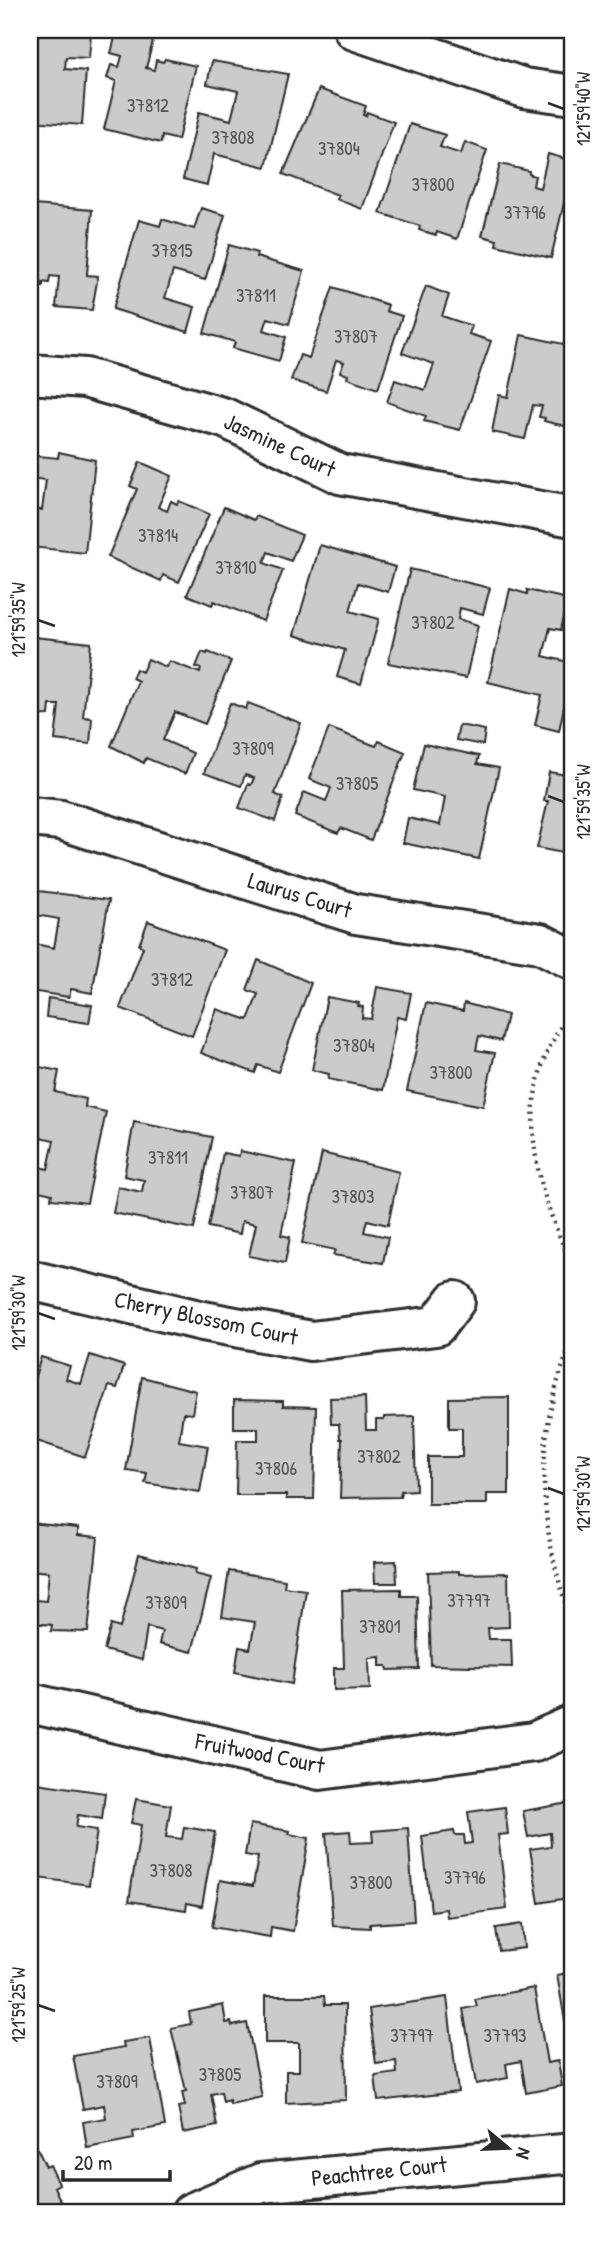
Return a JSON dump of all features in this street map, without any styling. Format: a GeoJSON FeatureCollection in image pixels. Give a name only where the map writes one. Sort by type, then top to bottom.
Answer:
{"type":"FeatureCollection","features":[{"type":"Feature","properties":{"kind":"street"},"geometry":{"type":"LineString","coordinates":[[354,30],[524,88],[573,95]]}},
{"type":"Feature","properties":{"kind":"street","name":"Jasmine Court"},"geometry":{"type":"LineString","coordinates":[[30,374],[85,378],[225,418],[340,474],[573,517]]}},
{"type":"Feature","properties":{"kind":"street","name":"Laurus Court"},"geometry":{"type":"LineString","coordinates":[[30,817],[61,820],[356,914],[540,943],[573,960]]}},
{"type":"Feature","properties":{"kind":"street","name":"Cherry Blossom Court"},"geometry":{"type":"LineString","coordinates":[[30,1280],[203,1321],[310,1341],[436,1325],[455,1301]]}},
{"type":"Feature","properties":{"kind":"street","name":"Fruitwood Court"},"geometry":{"type":"LineString","coordinates":[[30,1703],[320,1770],[534,1742],[573,1725]]}},
{"type":"Feature","properties":{"kind":"street","name":"Peachtree Court"},"geometry":{"type":"LineString","coordinates":[[191,2213],[261,2183],[573,2153]]}},
{"type":"Feature","properties":{"kind":"path"},"geometry":{"type":"LineString","coordinates":[[573,1010],[557,1030],[534,1088],[533,1152],[551,1222],[573,1266]]}},
{"type":"Feature","properties":{"kind":"path"},"geometry":{"type":"LineString","coordinates":[[573,1342],[559,1371],[542,1461],[555,1576],[573,1624]]}},
{"type":"Feature","properties":{"kind":"building"},"geometry":{"type":"Polygon","coordinates":[[[30,30],[91,33],[89,58],[66,57],[65,69],[86,71],[82,125],[32,121],[30,124],[30,30]]]}},
{"type":"Feature","properties":{"kind":"building"},"geometry":{"type":"Polygon","coordinates":[[[117,30],[154,37],[146,68],[154,70],[156,60],[163,62],[165,59],[196,66],[178,140],[162,136],[161,143],[104,129],[116,81],[107,78],[111,65],[119,67],[122,56],[111,53],[117,30]]]}},
{"type":"Feature","properties":{"kind":"building"},"geometry":{"type":"Polygon","coordinates":[[[212,61],[288,74],[266,167],[214,154],[207,185],[183,179],[199,112],[231,120],[238,91],[207,84],[212,61]]]}},
{"type":"Feature","properties":{"kind":"building"},"geometry":{"type":"Polygon","coordinates":[[[319,89],[366,106],[363,115],[366,116],[367,112],[394,122],[362,209],[336,199],[338,195],[283,174],[319,89]]]}},
{"type":"Feature","properties":{"kind":"building"},"geometry":{"type":"Polygon","coordinates":[[[410,124],[445,135],[440,147],[461,154],[465,142],[487,150],[457,239],[437,232],[436,235],[419,230],[420,226],[380,213],[410,124]]]}},
{"type":"Feature","properties":{"kind":"building"},"geometry":{"type":"Polygon","coordinates":[[[548,154],[573,161],[573,187],[568,186],[551,258],[496,245],[497,240],[482,236],[500,164],[529,171],[529,174],[535,176],[533,186],[540,188],[548,154]]]}},
{"type":"Feature","properties":{"kind":"building"},"geometry":{"type":"Polygon","coordinates":[[[34,205],[92,210],[87,275],[98,276],[92,310],[56,307],[59,277],[50,276],[49,283],[43,282],[43,287],[30,286],[30,211],[34,212],[34,205]]]}},
{"type":"Feature","properties":{"kind":"building"},"geometry":{"type":"Polygon","coordinates":[[[201,208],[225,215],[205,280],[173,271],[165,298],[195,307],[188,332],[113,309],[139,220],[160,226],[162,219],[194,229],[201,208]]]}},
{"type":"Feature","properties":{"kind":"building"},"geometry":{"type":"Polygon","coordinates":[[[229,245],[257,253],[256,257],[304,271],[289,324],[268,318],[264,330],[286,337],[279,361],[233,348],[235,342],[204,333],[229,245]]]}},
{"type":"Feature","properties":{"kind":"building"},"geometry":{"type":"Polygon","coordinates":[[[426,286],[449,295],[442,316],[472,326],[469,334],[491,341],[460,430],[424,421],[426,416],[387,402],[395,380],[425,390],[434,364],[402,353],[426,286]]]}},
{"type":"Feature","properties":{"kind":"building"},"geometry":{"type":"Polygon","coordinates":[[[333,287],[388,305],[386,311],[402,316],[378,389],[347,378],[348,375],[340,372],[344,362],[336,360],[326,391],[291,380],[300,355],[309,358],[333,287]]]}},
{"type":"Feature","properties":{"kind":"building"},"geometry":{"type":"Polygon","coordinates":[[[521,335],[573,346],[573,428],[544,421],[545,418],[539,417],[542,406],[533,405],[525,439],[492,432],[499,395],[508,397],[521,335]]]}},
{"type":"Feature","properties":{"kind":"building"},"geometry":{"type":"Polygon","coordinates":[[[59,452],[95,460],[85,553],[32,547],[30,564],[30,509],[42,510],[46,480],[30,478],[30,455],[58,458],[59,452]]]}},
{"type":"Feature","properties":{"kind":"building"},"geometry":{"type":"Polygon","coordinates":[[[140,462],[172,476],[158,507],[167,511],[171,501],[177,504],[179,501],[209,514],[179,582],[163,575],[161,581],[108,557],[137,489],[130,486],[140,462]]]}},
{"type":"Feature","properties":{"kind":"building"},"geometry":{"type":"Polygon","coordinates":[[[224,507],[254,520],[256,516],[302,535],[291,561],[268,552],[264,563],[283,570],[263,621],[214,601],[212,605],[187,595],[224,507]]]}},
{"type":"Feature","properties":{"kind":"building"},"geometry":{"type":"Polygon","coordinates":[[[320,545],[395,567],[388,592],[358,583],[350,611],[379,619],[361,684],[337,677],[345,650],[294,635],[320,545]]]}},
{"type":"Feature","properties":{"kind":"building"},"geometry":{"type":"Polygon","coordinates":[[[410,569],[490,588],[483,614],[460,608],[458,619],[478,625],[466,678],[388,663],[410,569]]]}},
{"type":"Feature","properties":{"kind":"building"},"geometry":{"type":"Polygon","coordinates":[[[510,589],[568,599],[561,630],[550,628],[543,656],[573,663],[559,731],[535,725],[542,695],[488,682],[510,589]]]}},
{"type":"Feature","properties":{"kind":"building"},"geometry":{"type":"Polygon","coordinates":[[[34,637],[91,643],[83,717],[92,718],[90,744],[55,740],[59,705],[50,705],[49,715],[30,716],[30,641],[34,642],[34,637]]]}},
{"type":"Feature","properties":{"kind":"building"},"geometry":{"type":"Polygon","coordinates":[[[202,652],[231,661],[205,724],[175,712],[163,740],[193,753],[185,774],[146,758],[144,763],[111,746],[138,681],[132,678],[136,669],[142,672],[148,659],[166,667],[169,661],[200,673],[201,669],[196,667],[202,652]]]}},
{"type":"Feature","properties":{"kind":"building"},"geometry":{"type":"Polygon","coordinates":[[[230,703],[246,709],[248,703],[301,723],[275,794],[283,798],[275,821],[239,808],[248,784],[251,785],[254,778],[245,775],[241,786],[204,773],[230,703]]]}},
{"type":"Feature","properties":{"kind":"building"},"geometry":{"type":"Polygon","coordinates":[[[459,725],[485,730],[483,745],[456,740],[459,725]]]}},
{"type":"Feature","properties":{"kind":"building"},"geometry":{"type":"Polygon","coordinates":[[[329,728],[376,746],[379,741],[405,752],[371,840],[341,828],[338,833],[295,816],[304,792],[326,801],[331,788],[309,779],[329,728]]]}},
{"type":"Feature","properties":{"kind":"building"},"geometry":{"type":"Polygon","coordinates":[[[424,744],[479,756],[477,764],[499,768],[479,859],[403,843],[408,818],[440,825],[445,797],[413,790],[424,744]]]}},
{"type":"Feature","properties":{"kind":"building"},"geometry":{"type":"Polygon","coordinates":[[[549,772],[573,776],[573,855],[537,848],[548,801],[544,801],[549,772]]]}},
{"type":"Feature","properties":{"kind":"building"},"geometry":{"type":"Polygon","coordinates":[[[31,890],[109,900],[92,993],[71,989],[69,997],[30,991],[30,943],[54,948],[59,919],[30,914],[31,890]]]}},
{"type":"Feature","properties":{"kind":"building"},"geometry":{"type":"Polygon","coordinates":[[[148,921],[225,950],[192,1036],[120,1008],[143,947],[139,945],[148,921]]]}},
{"type":"Feature","properties":{"kind":"building"},"geometry":{"type":"Polygon","coordinates":[[[258,960],[311,983],[278,1072],[258,1065],[255,1073],[201,1053],[217,1009],[248,1020],[258,994],[247,990],[258,960]]]}},
{"type":"Feature","properties":{"kind":"building"},"geometry":{"type":"Polygon","coordinates":[[[377,987],[411,993],[406,1019],[397,1017],[383,1090],[328,1079],[329,1074],[312,1070],[327,997],[359,1003],[358,1006],[363,1007],[362,1018],[371,1019],[377,987]]]}},
{"type":"Feature","properties":{"kind":"building"},"geometry":{"type":"Polygon","coordinates":[[[48,998],[92,1005],[89,1023],[46,1017],[48,998]]]}},
{"type":"Feature","properties":{"kind":"building"},"geometry":{"type":"Polygon","coordinates":[[[426,1003],[463,1011],[464,1003],[507,1015],[501,1041],[479,1036],[476,1050],[495,1053],[483,1106],[407,1091],[426,1003]]]}},
{"type":"Feature","properties":{"kind":"building"},"geometry":{"type":"Polygon","coordinates":[[[35,1066],[59,1071],[55,1092],[86,1099],[85,1107],[106,1112],[87,1203],[51,1199],[52,1194],[30,1189],[30,1165],[48,1169],[54,1140],[30,1135],[30,1089],[35,1066]]]}},
{"type":"Feature","properties":{"kind":"building"},"geometry":{"type":"Polygon","coordinates":[[[134,1122],[212,1137],[194,1229],[113,1213],[118,1187],[142,1192],[144,1180],[124,1176],[134,1122]]]}},
{"type":"Feature","properties":{"kind":"building"},"geometry":{"type":"Polygon","coordinates":[[[240,1151],[296,1163],[281,1235],[290,1237],[285,1263],[249,1256],[256,1224],[242,1221],[240,1234],[208,1227],[223,1153],[239,1156],[240,1151]]]}},
{"type":"Feature","properties":{"kind":"building"},"geometry":{"type":"Polygon","coordinates":[[[322,1153],[399,1172],[388,1225],[367,1220],[364,1232],[388,1237],[383,1263],[333,1255],[335,1250],[302,1243],[322,1153]]]}},
{"type":"Feature","properties":{"kind":"building"},"geometry":{"type":"Polygon","coordinates":[[[90,1355],[124,1366],[117,1388],[109,1386],[85,1457],[31,1439],[30,1393],[41,1357],[70,1366],[66,1379],[81,1384],[90,1355]]]}},
{"type":"Feature","properties":{"kind":"building"},"geometry":{"type":"Polygon","coordinates":[[[142,1377],[196,1391],[192,1414],[183,1413],[179,1441],[208,1446],[200,1492],[145,1483],[147,1473],[126,1470],[142,1377]]]}},
{"type":"Feature","properties":{"kind":"building"},"geometry":{"type":"Polygon","coordinates":[[[365,1397],[366,1430],[376,1430],[376,1420],[384,1420],[384,1417],[414,1416],[416,1490],[401,1491],[400,1497],[340,1498],[342,1439],[339,1424],[331,1424],[330,1398],[365,1397]]]}},
{"type":"Feature","properties":{"kind":"building"},"geometry":{"type":"Polygon","coordinates":[[[509,1397],[509,1494],[487,1494],[487,1504],[428,1504],[428,1457],[462,1457],[462,1428],[449,1428],[449,1398],[509,1397]]]}},
{"type":"Feature","properties":{"kind":"building"},"geometry":{"type":"Polygon","coordinates":[[[234,1400],[283,1401],[283,1406],[316,1407],[314,1499],[286,1499],[286,1495],[236,1495],[237,1440],[258,1440],[258,1428],[234,1428],[234,1400]]]}},
{"type":"Feature","properties":{"kind":"building"},"geometry":{"type":"Polygon","coordinates":[[[30,1523],[78,1528],[78,1535],[98,1537],[88,1632],[51,1631],[52,1625],[33,1623],[36,1600],[46,1601],[49,1572],[30,1570],[30,1523]]]}},
{"type":"Feature","properties":{"kind":"building"},"geometry":{"type":"Polygon","coordinates":[[[139,1554],[196,1569],[195,1574],[211,1578],[192,1652],[159,1644],[162,1631],[147,1627],[142,1660],[104,1650],[111,1625],[120,1628],[139,1554]]]}},
{"type":"Feature","properties":{"kind":"building"},"geometry":{"type":"Polygon","coordinates":[[[396,1561],[397,1583],[375,1583],[374,1562],[396,1561]]]}},
{"type":"Feature","properties":{"kind":"building"},"geometry":{"type":"Polygon","coordinates":[[[229,1571],[285,1580],[284,1587],[306,1590],[292,1684],[235,1672],[239,1647],[250,1649],[255,1622],[222,1617],[229,1571]]]}},
{"type":"Feature","properties":{"kind":"building"},"geometry":{"type":"Polygon","coordinates":[[[459,1571],[459,1574],[508,1573],[509,1627],[488,1628],[489,1639],[511,1639],[512,1667],[431,1665],[428,1572],[459,1571]]]}},
{"type":"Feature","properties":{"kind":"building"},"geometry":{"type":"Polygon","coordinates":[[[401,1589],[401,1596],[417,1596],[419,1669],[388,1670],[387,1666],[380,1666],[380,1657],[369,1658],[370,1689],[334,1690],[334,1668],[344,1668],[342,1590],[401,1589]]]}},
{"type":"Feature","properties":{"kind":"building"},"geometry":{"type":"Polygon","coordinates":[[[30,1782],[105,1793],[102,1819],[78,1815],[76,1827],[97,1830],[89,1885],[30,1877],[30,1782]]]}},
{"type":"Feature","properties":{"kind":"building"},"geometry":{"type":"Polygon","coordinates":[[[136,1799],[171,1805],[166,1837],[182,1839],[184,1827],[215,1832],[202,1906],[187,1903],[186,1910],[129,1901],[141,1825],[131,1823],[136,1799]]]}},
{"type":"Feature","properties":{"kind":"building"},"geometry":{"type":"Polygon","coordinates":[[[569,1803],[570,1810],[573,1809],[573,1897],[539,1903],[530,1849],[551,1846],[550,1833],[528,1837],[523,1811],[569,1803]]]}},
{"type":"Feature","properties":{"kind":"building"},"geometry":{"type":"Polygon","coordinates":[[[505,1807],[508,1834],[498,1835],[507,1909],[447,1917],[446,1909],[431,1911],[422,1836],[454,1831],[455,1835],[464,1835],[465,1844],[472,1843],[468,1812],[505,1807]]]}},
{"type":"Feature","properties":{"kind":"building"},"geometry":{"type":"Polygon","coordinates":[[[250,1824],[290,1831],[289,1834],[309,1838],[293,1931],[271,1927],[270,1937],[212,1927],[220,1880],[253,1886],[258,1857],[245,1855],[250,1824]]]}},
{"type":"Feature","properties":{"kind":"building"},"geometry":{"type":"Polygon","coordinates":[[[408,1828],[414,1921],[370,1924],[370,1928],[333,1926],[326,1833],[350,1831],[351,1843],[373,1842],[372,1831],[408,1828]]]}},
{"type":"Feature","properties":{"kind":"building"},"geometry":{"type":"Polygon","coordinates":[[[522,1924],[524,1948],[499,1951],[496,1928],[522,1924]]]}},
{"type":"Feature","properties":{"kind":"building"},"geometry":{"type":"Polygon","coordinates":[[[573,1972],[573,2020],[565,2021],[557,1975],[573,1972]]]}},
{"type":"Feature","properties":{"kind":"building"},"geometry":{"type":"Polygon","coordinates":[[[534,1988],[547,2063],[558,2061],[562,2086],[526,2093],[521,2061],[506,2064],[508,2078],[476,2084],[463,2009],[477,2006],[475,1999],[534,1988]]]}},
{"type":"Feature","properties":{"kind":"building"},"geometry":{"type":"Polygon","coordinates":[[[265,1996],[324,1996],[325,2005],[345,2005],[346,2100],[286,2103],[286,2071],[299,2071],[299,2043],[265,2043],[265,1996]]]}},
{"type":"Feature","properties":{"kind":"building"},"geometry":{"type":"Polygon","coordinates":[[[447,1997],[458,2092],[378,2101],[375,2076],[397,2073],[396,2061],[376,2064],[369,2009],[447,1997]]]}},
{"type":"Feature","properties":{"kind":"building"},"geometry":{"type":"Polygon","coordinates":[[[223,2005],[226,2023],[231,2022],[232,2026],[247,2023],[262,2097],[230,2104],[229,2100],[223,2102],[221,2092],[211,2094],[217,2126],[183,2133],[178,2107],[185,2106],[182,2092],[186,2091],[171,2028],[191,2024],[189,2012],[223,2005]]]}},
{"type":"Feature","properties":{"kind":"building"},"geometry":{"type":"Polygon","coordinates":[[[150,2038],[165,2126],[133,2132],[134,2139],[87,2148],[83,2122],[106,2118],[104,2105],[83,2109],[73,2056],[124,2047],[123,2042],[150,2038]]]}},
{"type":"Feature","properties":{"kind":"building"},"geometry":{"type":"Polygon","coordinates":[[[30,2054],[34,2054],[35,2112],[30,2112],[30,2054]]]}},
{"type":"Feature","properties":{"kind":"building"},"geometry":{"type":"Polygon","coordinates":[[[30,2133],[46,2167],[50,2165],[59,2184],[54,2187],[62,2204],[41,2213],[30,2213],[30,2133]]]}}]}
